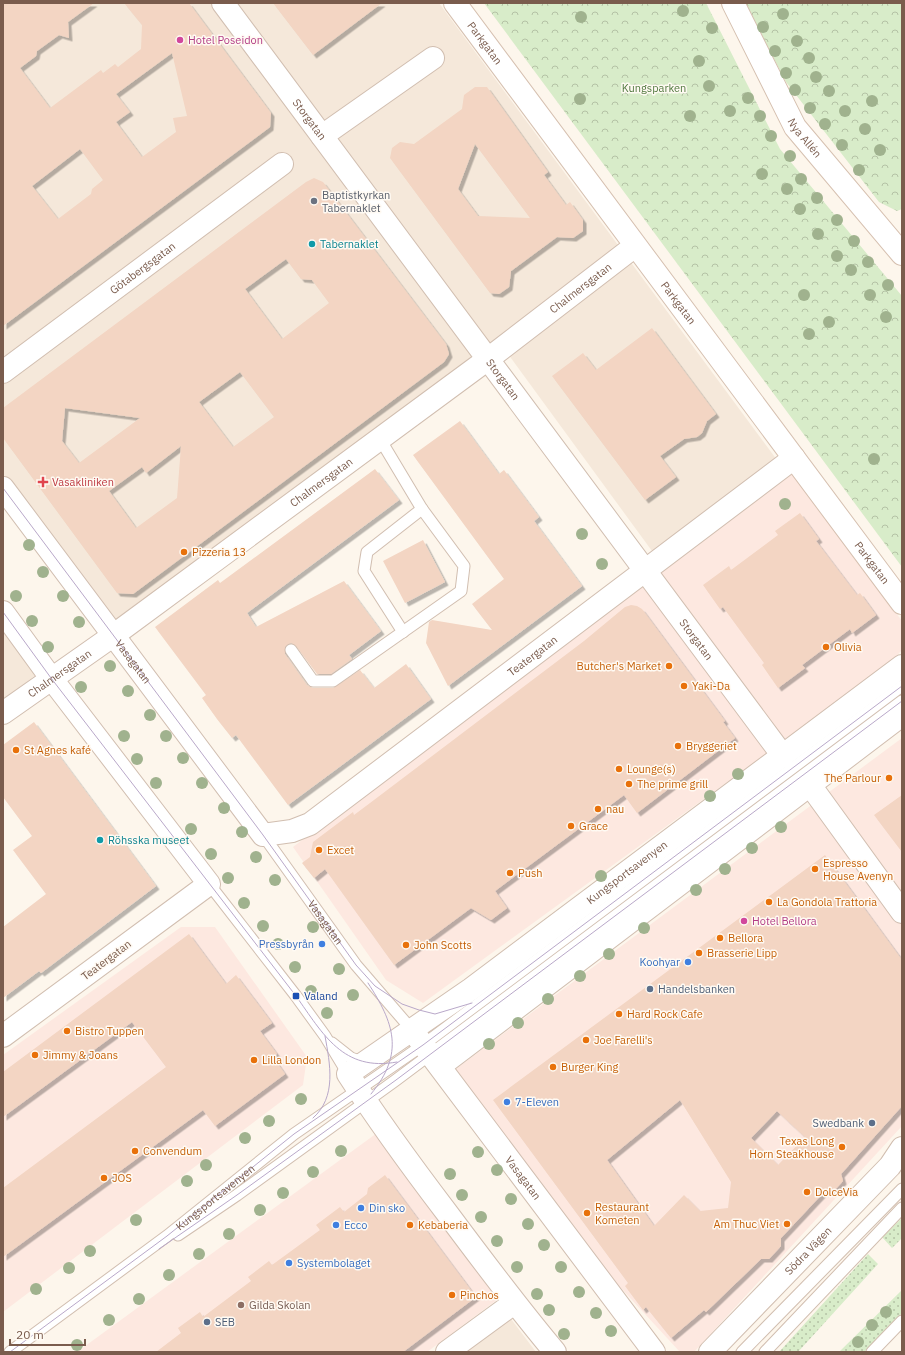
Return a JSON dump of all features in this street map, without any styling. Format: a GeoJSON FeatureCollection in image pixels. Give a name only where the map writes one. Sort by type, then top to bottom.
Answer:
{"type":"FeatureCollection","features":[{"type":"Feature","properties":{"kind":"street","name":"Storgatan"},"geometry":{"type":"LineString","coordinates":[[223,3],[783,756]]}},
{"type":"Feature","properties":{"kind":"street","name":"Parkgatan"},"geometry":{"type":"LineString","coordinates":[[455,3],[902,603]]}},
{"type":"Feature","properties":{"kind":"street","name":"Nya Allén"},"geometry":{"type":"LineString","coordinates":[[733,3],[795,128],[902,254]]}},
{"type":"Feature","properties":{"kind":"street"},"geometry":{"type":"LineString","coordinates":[[322,136],[433,58]]}},
{"type":"Feature","properties":{"kind":"street","name":"Götabergsgatan"},"geometry":{"type":"LineString","coordinates":[[3,372],[282,164]]}},
{"type":"Feature","properties":{"kind":"street","name":"Chalmersgatan"},"geometry":{"type":"LineString","coordinates":[[3,713],[114,635],[380,439],[488,359],[635,246]]}},
{"type":"Feature","properties":{"kind":"street","name":"Teatergatan"},"geometry":{"type":"LineString","coordinates":[[263,835],[292,831],[310,824],[794,458]]}},
{"type":"Feature","properties":{"kind":"street","name":"Vasagatan"},"geometry":{"type":"LineString","coordinates":[[3,488],[263,835]]}},
{"type":"Feature","properties":{"kind":"street"},"geometry":{"type":"LineString","coordinates":[[3,612],[51,678],[209,884]]}},
{"type":"Feature","properties":{"kind":"street","name":"Kungsportsavenyen"},"geometry":{"type":"LineString","coordinates":[[429,1049],[471,989],[902,666]]}},
{"type":"Feature","properties":{"kind":"street","name":"Kungsportsavenyen"},"geometry":{"type":"LineString","coordinates":[[359,1082],[429,1049],[810,785],[902,715]]}},
{"type":"Feature","properties":{"kind":"street"},"geometry":{"type":"LineString","coordinates":[[810,785],[902,912]]}},
{"type":"Feature","properties":{"kind":"street","name":"Teatergatan"},"geometry":{"type":"LineString","coordinates":[[3,1036],[209,884]]}},
{"type":"Feature","properties":{"kind":"street","name":"Vasagatan"},"geometry":{"type":"LineString","coordinates":[[429,1049],[654,1352]]}},
{"type":"Feature","properties":{"kind":"street"},"geometry":{"type":"LineString","coordinates":[[359,1082],[514,1303],[555,1352]]}},
{"type":"Feature","properties":{"kind":"street","name":"Södra Vägen"},"geometry":{"type":"LineString","coordinates":[[710,1352],[890,1166],[902,1148]]}},
{"type":"Feature","properties":{"kind":"street"},"geometry":{"type":"LineString","coordinates":[[447,1352],[514,1303]]}},
{"type":"Feature","properties":{"kind":"lane"},"geometry":{"type":"LineString","coordinates":[[291,650],[313,681],[333,681],[461,590],[464,566],[422,509],[380,439]]}},
{"type":"Feature","properties":{"kind":"lane"},"geometry":{"type":"LineString","coordinates":[[403,632],[364,571],[367,552],[422,509]]}},
{"type":"Feature","properties":{"kind":"lane","name":"Kungsportsavenyen"},"geometry":{"type":"LineString","coordinates":[[429,1049],[490,993],[902,686]]}},
{"type":"Feature","properties":{"kind":"lane"},"geometry":{"type":"LineString","coordinates":[[359,1082],[429,1049],[902,701]]}},
{"type":"Feature","properties":{"kind":"lane","name":"Vasagatan"},"geometry":{"type":"LineString","coordinates":[[263,835],[356,965],[429,1049]]}},
{"type":"Feature","properties":{"kind":"lane"},"geometry":{"type":"LineString","coordinates":[[209,884],[359,1082]]}},
{"type":"Feature","properties":{"kind":"lane"},"geometry":{"type":"LineString","coordinates":[[325,1036],[341,1051],[352,1058],[359,1082]]}},
{"type":"Feature","properties":{"kind":"lane"},"geometry":{"type":"LineString","coordinates":[[19,1352],[174,1238],[237,1195],[359,1082],[381,1064],[399,1061],[429,1049]]}},
{"type":"Feature","properties":{"kind":"lane","name":"Kungsportsavenyen"},"geometry":{"type":"LineString","coordinates":[[10,1352],[167,1236],[359,1082],[399,1061]]}},
{"type":"Feature","properties":{"kind":"lane"},"geometry":{"type":"LineString","coordinates":[[742,1352],[902,1189]]}},
{"type":"Feature","properties":{"kind":"lane"},"geometry":{"type":"LineString","coordinates":[[765,1352],[902,1208]]}},
{"type":"Feature","properties":{"kind":"lane"},"geometry":{"type":"LineString","coordinates":[[872,1352],[902,1321]]}},
{"type":"Feature","properties":{"kind":"shaded area"},"geometry":{"type":"Polygon","coordinates":[[[3,3],[439,3],[777,460],[652,551],[497,339],[432,390],[115,620],[3,474],[3,3]]]}},
{"type":"Feature","properties":{"kind":"shaded area"},"geometry":{"type":"Polygon","coordinates":[[[790,471],[902,621],[902,650],[887,666],[423,1003],[386,980],[293,847],[668,560],[790,471]]]}},
{"type":"Feature","properties":{"kind":"shaded area"},"geometry":{"type":"Polygon","coordinates":[[[3,627],[37,674],[3,700],[3,627]]]}},
{"type":"Feature","properties":{"kind":"shaded area"},"geometry":{"type":"Polygon","coordinates":[[[902,738],[902,1126],[694,1352],[680,1352],[560,1222],[453,1071],[902,738]]]}},
{"type":"Feature","properties":{"kind":"shaded area"},"geometry":{"type":"Polygon","coordinates":[[[181,927],[215,927],[307,1057],[303,1085],[3,1312],[3,1055],[181,927]]]}},
{"type":"Feature","properties":{"kind":"shaded area"},"geometry":{"type":"Polygon","coordinates":[[[377,1133],[502,1296],[427,1352],[77,1352],[377,1133]]]}},
{"type":"Feature","properties":{"kind":"shaded area"},"geometry":{"type":"Polygon","coordinates":[[[511,1319],[536,1352],[466,1352],[511,1319]]]}},
{"type":"Feature","properties":{"kind":"green space","name":"Kungsparken"},"geometry":{"type":"Polygon","coordinates":[[[484,3],[706,3],[780,149],[902,296],[902,567],[484,3]]]}},
{"type":"Feature","properties":{"kind":"green space"},"geometry":{"type":"Polygon","coordinates":[[[745,3],[902,3],[902,209],[897,211],[879,202],[786,82],[745,3]]]}},
{"type":"Feature","properties":{"kind":"green space"},"geometry":{"type":"Polygon","coordinates":[[[902,1218],[902,1238],[892,1248],[882,1237],[902,1218]]]}},
{"type":"Feature","properties":{"kind":"green space"},"geometry":{"type":"Polygon","coordinates":[[[868,1254],[878,1264],[798,1352],[779,1352],[868,1254]]]}},
{"type":"Feature","properties":{"kind":"green space"},"geometry":{"type":"Polygon","coordinates":[[[902,1290],[902,1313],[864,1352],[839,1352],[902,1290]]]}},
{"type":"Feature","properties":{"kind":"building"},"geometry":{"type":"Polygon","coordinates":[[[3,3],[94,3],[68,22],[69,38],[59,35],[37,51],[36,56],[20,68],[50,108],[101,70],[103,73],[115,64],[118,67],[141,49],[142,25],[124,3],[189,3],[271,113],[270,127],[3,326],[3,3]],[[172,53],[116,94],[130,112],[116,122],[142,157],[176,132],[173,118],[187,116],[172,53]],[[80,149],[32,186],[58,219],[91,194],[92,189],[103,180],[80,149]]]}},
{"type":"Feature","properties":{"kind":"building"},"geometry":{"type":"Polygon","coordinates":[[[273,3],[382,3],[313,55],[273,3]]]}},
{"type":"Feature","properties":{"kind":"building"},"geometry":{"type":"Polygon","coordinates":[[[475,87],[487,87],[548,172],[544,175],[566,205],[570,202],[583,220],[583,231],[573,238],[557,237],[511,271],[509,287],[499,294],[490,293],[390,158],[392,148],[400,142],[414,144],[462,109],[464,95],[475,87]],[[475,144],[458,189],[478,216],[530,218],[475,144]]]}},
{"type":"Feature","properties":{"kind":"building"},"geometry":{"type":"Polygon","coordinates":[[[314,178],[323,182],[446,344],[449,354],[444,362],[133,594],[117,593],[3,438],[3,408],[306,182],[314,178]],[[286,259],[245,289],[282,339],[329,303],[312,280],[301,279],[286,259]],[[240,372],[199,402],[233,447],[274,417],[240,372]],[[65,408],[62,441],[79,463],[140,418],[65,408]],[[181,446],[146,473],[142,467],[109,491],[136,528],[177,498],[181,446]]]}},
{"type":"Feature","properties":{"kind":"building"},"geometry":{"type":"Polygon","coordinates":[[[652,328],[716,414],[707,421],[702,433],[697,437],[684,439],[660,456],[676,477],[645,500],[552,376],[583,353],[596,370],[652,328]]]}},
{"type":"Feature","properties":{"kind":"building"},"geometry":{"type":"Polygon","coordinates":[[[460,421],[499,474],[504,470],[539,517],[534,521],[582,586],[448,686],[426,643],[429,622],[432,620],[492,630],[472,604],[504,579],[413,455],[460,421]]]}},
{"type":"Feature","properties":{"kind":"building"},"geometry":{"type":"Polygon","coordinates":[[[375,469],[399,500],[247,613],[256,627],[344,581],[381,631],[349,655],[352,659],[331,674],[317,674],[296,646],[291,643],[287,645],[285,647],[285,654],[307,685],[313,688],[333,688],[360,670],[374,688],[406,664],[431,699],[288,805],[236,735],[232,738],[217,719],[202,698],[206,695],[155,627],[218,580],[220,583],[375,469]]]}},
{"type":"Feature","properties":{"kind":"building"},"geometry":{"type":"Polygon","coordinates":[[[800,513],[819,539],[816,541],[857,595],[860,593],[876,615],[852,633],[850,629],[802,665],[805,668],[778,688],[762,665],[764,663],[723,607],[720,609],[703,585],[729,566],[731,570],[778,535],[775,531],[800,513]]]}},
{"type":"Feature","properties":{"kind":"building"},"geometry":{"type":"Polygon","coordinates":[[[423,540],[445,582],[405,603],[383,561],[423,540]]]}},
{"type":"Feature","properties":{"kind":"building"},"geometry":{"type":"Polygon","coordinates":[[[631,605],[642,609],[725,721],[723,722],[735,738],[637,813],[624,795],[495,891],[507,908],[491,920],[471,908],[394,965],[325,869],[314,878],[302,863],[310,857],[313,842],[353,812],[354,815],[584,641],[625,607],[631,605]]]}},
{"type":"Feature","properties":{"kind":"building"},"geometry":{"type":"Polygon","coordinates":[[[34,722],[156,886],[41,973],[39,971],[3,998],[3,927],[46,894],[13,850],[32,836],[3,797],[3,745],[34,722]]]}},
{"type":"Feature","properties":{"kind":"building"},"geometry":{"type":"Polygon","coordinates":[[[902,795],[902,852],[874,815],[902,795]]]}},
{"type":"Feature","properties":{"kind":"building"},"geometry":{"type":"Polygon","coordinates":[[[825,855],[902,960],[902,1106],[841,1174],[843,1181],[832,1193],[824,1192],[781,1238],[781,1246],[769,1259],[761,1259],[706,1312],[704,1310],[671,1338],[646,1307],[643,1310],[625,1286],[628,1283],[493,1100],[825,855]],[[680,1100],[607,1160],[654,1226],[684,1195],[700,1211],[728,1208],[731,1182],[680,1100]],[[777,1111],[751,1138],[778,1165],[805,1137],[777,1111]]]}},
{"type":"Feature","properties":{"kind":"building"},"geometry":{"type":"Polygon","coordinates":[[[189,934],[226,984],[236,975],[272,1023],[260,1031],[277,1054],[273,1057],[285,1074],[215,1126],[203,1110],[3,1257],[3,1188],[166,1067],[132,1022],[3,1117],[3,1072],[189,934]]]}},
{"type":"Feature","properties":{"kind":"building"},"geometry":{"type":"Polygon","coordinates":[[[385,1175],[476,1297],[403,1352],[156,1352],[181,1333],[178,1328],[200,1312],[203,1317],[251,1281],[248,1277],[269,1261],[272,1265],[320,1230],[316,1225],[340,1207],[344,1212],[367,1194],[368,1188],[385,1175]]]}},
{"type":"Feature","properties":{"kind":"tram line"},"geometry":{"type":"LineString","coordinates":[[3,488],[263,835],[356,965],[375,986],[402,1004],[435,1014],[472,1003]]}},
{"type":"Feature","properties":{"kind":"tram line"},"geometry":{"type":"LineString","coordinates":[[3,612],[51,678],[326,1036],[336,1047],[348,1056],[362,1061],[378,1064],[397,1062]]}},
{"type":"Feature","properties":{"kind":"tram line"},"geometry":{"type":"LineString","coordinates":[[10,1352],[167,1236],[294,1134],[423,1045],[902,686]]}},
{"type":"Feature","properties":{"kind":"tram line"},"geometry":{"type":"LineString","coordinates":[[159,1249],[237,1195],[396,1080],[902,701]]}},
{"type":"Feature","properties":{"kind":"tram line"},"geometry":{"type":"LineString","coordinates":[[368,983],[384,1011],[392,1038],[392,1051],[389,1065],[382,1079],[371,1094]]}},
{"type":"Feature","properties":{"kind":"tram line"},"geometry":{"type":"LineString","coordinates":[[313,1118],[321,1110],[329,1090],[330,1069],[325,1036]]}},
{"type":"Feature","properties":{"kind":"place","name":"Hotel Poseidon"},"geometry":{"type":"Point","coordinates":[180,40]}},
{"type":"Feature","properties":{"kind":"place","name":"Baptistkyrkan Tabernaklet"},"geometry":{"type":"Point","coordinates":[314,201]}},
{"type":"Feature","properties":{"kind":"place","name":"Tabernaklet"},"geometry":{"type":"Point","coordinates":[312,244]}},
{"type":"Feature","properties":{"kind":"place","name":"Vasakliniken"},"geometry":{"type":"Point","coordinates":[43,482]}},
{"type":"Feature","properties":{"kind":"place","name":"Pizzeria 13"},"geometry":{"type":"Point","coordinates":[184,552]}},
{"type":"Feature","properties":{"kind":"place","name":"Olivia"},"geometry":{"type":"Point","coordinates":[826,647]}},
{"type":"Feature","properties":{"kind":"place","name":"Butcher's Market"},"geometry":{"type":"Point","coordinates":[669,666]}},
{"type":"Feature","properties":{"kind":"place","name":"Yaki-Da"},"geometry":{"type":"Point","coordinates":[684,686]}},
{"type":"Feature","properties":{"kind":"place","name":"Bryggeriet"},"geometry":{"type":"Point","coordinates":[678,746]}},
{"type":"Feature","properties":{"kind":"place","name":"St Agnes kafé"},"geometry":{"type":"Point","coordinates":[16,750]}},
{"type":"Feature","properties":{"kind":"place","name":"Lounge(s)"},"geometry":{"type":"Point","coordinates":[619,769]}},
{"type":"Feature","properties":{"kind":"place","name":"The Parlour"},"geometry":{"type":"Point","coordinates":[889,778]}},
{"type":"Feature","properties":{"kind":"place","name":"The prime grill"},"geometry":{"type":"Point","coordinates":[629,784]}},
{"type":"Feature","properties":{"kind":"place","name":"nau"},"geometry":{"type":"Point","coordinates":[598,809]}},
{"type":"Feature","properties":{"kind":"place","name":"Grace"},"geometry":{"type":"Point","coordinates":[571,826]}},
{"type":"Feature","properties":{"kind":"place","name":"Röhsska museet"},"geometry":{"type":"Point","coordinates":[100,840]}},
{"type":"Feature","properties":{"kind":"place","name":"Excet"},"geometry":{"type":"Point","coordinates":[319,850]}},
{"type":"Feature","properties":{"kind":"place","name":"Espresso House Avenyn"},"geometry":{"type":"Point","coordinates":[815,869]}},
{"type":"Feature","properties":{"kind":"place","name":"Push"},"geometry":{"type":"Point","coordinates":[510,873]}},
{"type":"Feature","properties":{"kind":"place","name":"La Gondola Trattoria"},"geometry":{"type":"Point","coordinates":[769,902]}},
{"type":"Feature","properties":{"kind":"place","name":"Hotel Bellora"},"geometry":{"type":"Point","coordinates":[744,921]}},
{"type":"Feature","properties":{"kind":"place","name":"Bellora"},"geometry":{"type":"Point","coordinates":[720,938]}},
{"type":"Feature","properties":{"kind":"place","name":"Pressbyrån"},"geometry":{"type":"Point","coordinates":[322,944]}},
{"type":"Feature","properties":{"kind":"place","name":"John Scotts"},"geometry":{"type":"Point","coordinates":[406,945]}},
{"type":"Feature","properties":{"kind":"place","name":"Brasserie Lipp"},"geometry":{"type":"Point","coordinates":[699,953]}},
{"type":"Feature","properties":{"kind":"place","name":"Koohyar"},"geometry":{"type":"Point","coordinates":[688,962]}},
{"type":"Feature","properties":{"kind":"place","name":"Handelsbanken"},"geometry":{"type":"Point","coordinates":[650,989]}},
{"type":"Feature","properties":{"kind":"place","name":"Valand"},"geometry":{"type":"Point","coordinates":[296,996]}},
{"type":"Feature","properties":{"kind":"place","name":"Hard Rock Cafe"},"geometry":{"type":"Point","coordinates":[619,1014]}},
{"type":"Feature","properties":{"kind":"place","name":"Bistro Tuppen"},"geometry":{"type":"Point","coordinates":[67,1031]}},
{"type":"Feature","properties":{"kind":"place","name":"Joe Farelli's"},"geometry":{"type":"Point","coordinates":[586,1040]}},
{"type":"Feature","properties":{"kind":"place","name":"Jimmy & Joans"},"geometry":{"type":"Point","coordinates":[35,1055]}},
{"type":"Feature","properties":{"kind":"place","name":"Lilla London"},"geometry":{"type":"Point","coordinates":[254,1060]}},
{"type":"Feature","properties":{"kind":"place","name":"Burger King"},"geometry":{"type":"Point","coordinates":[553,1067]}},
{"type":"Feature","properties":{"kind":"place","name":"7-Eleven"},"geometry":{"type":"Point","coordinates":[507,1102]}},
{"type":"Feature","properties":{"kind":"place","name":"Swedbank"},"geometry":{"type":"Point","coordinates":[872,1123]}},
{"type":"Feature","properties":{"kind":"place","name":"Texas Long Horn Steakhouse"},"geometry":{"type":"Point","coordinates":[842,1147]}},
{"type":"Feature","properties":{"kind":"place","name":"Convendum"},"geometry":{"type":"Point","coordinates":[135,1151]}},
{"type":"Feature","properties":{"kind":"place","name":"JOS"},"geometry":{"type":"Point","coordinates":[104,1178]}},
{"type":"Feature","properties":{"kind":"place","name":"DolceVia"},"geometry":{"type":"Point","coordinates":[807,1192]}},
{"type":"Feature","properties":{"kind":"place","name":"Din sko"},"geometry":{"type":"Point","coordinates":[361,1208]}},
{"type":"Feature","properties":{"kind":"place","name":"Restaurant Kometen"},"geometry":{"type":"Point","coordinates":[587,1213]}},
{"type":"Feature","properties":{"kind":"place","name":"Am Thuc Viet"},"geometry":{"type":"Point","coordinates":[787,1224]}},
{"type":"Feature","properties":{"kind":"place","name":"Ecco"},"geometry":{"type":"Point","coordinates":[336,1225]}},
{"type":"Feature","properties":{"kind":"place","name":"Kebaberia"},"geometry":{"type":"Point","coordinates":[410,1225]}},
{"type":"Feature","properties":{"kind":"place","name":"Systembolaget"},"geometry":{"type":"Point","coordinates":[289,1263]}},
{"type":"Feature","properties":{"kind":"place","name":"Pinchos"},"geometry":{"type":"Point","coordinates":[452,1295]}},
{"type":"Feature","properties":{"kind":"place","name":"Gilda Skolan"},"geometry":{"type":"Point","coordinates":[241,1305]}},
{"type":"Feature","properties":{"kind":"place","name":"SEB"},"geometry":{"type":"Point","coordinates":[207,1322]}}]}
